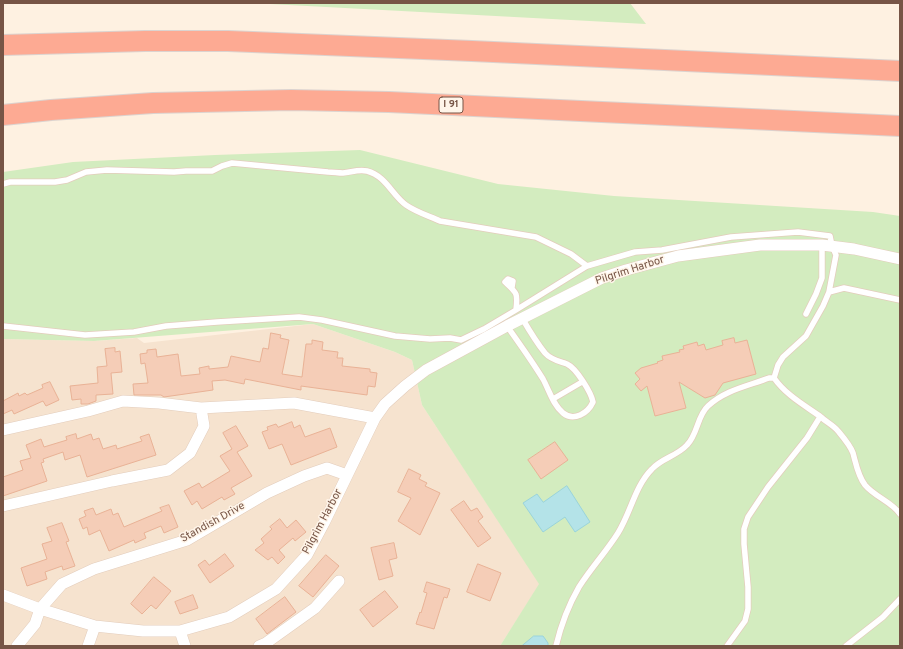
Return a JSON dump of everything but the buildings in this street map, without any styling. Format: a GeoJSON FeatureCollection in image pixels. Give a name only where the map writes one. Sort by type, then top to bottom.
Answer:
{"type":"FeatureCollection","features":[{"type":"Feature","properties":{"kind":"highway"},"geometry":{"type":"LineString","coordinates":[[3,45],[144,41],[249,42],[456,50],[900,71]]}},
{"type":"Feature","properties":{"kind":"highway","name":"I 91"},"geometry":{"type":"LineString","coordinates":[[3,115],[153,103],[291,100],[389,102],[900,126]]}},
{"type":"Feature","properties":{"kind":"street","name":"Pilgrim Harbor"},"geometry":{"type":"LineString","coordinates":[[3,595],[95,626],[143,631],[180,630],[229,617],[276,589],[307,555],[375,418],[390,400],[404,386],[426,370],[508,326],[519,314],[602,278],[678,256],[760,245],[827,245],[900,258]]}},
{"type":"Feature","properties":{"kind":"street"},"geometry":{"type":"LineString","coordinates":[[3,430],[88,412],[123,401],[159,403],[201,408],[294,403],[375,418]]}},
{"type":"Feature","properties":{"kind":"street"},"geometry":{"type":"LineString","coordinates":[[3,506],[168,470],[190,453],[204,426],[201,408]]}},
{"type":"Feature","properties":{"kind":"street","name":"Standish Drive"},"geometry":{"type":"LineString","coordinates":[[40,608],[62,584],[94,569],[187,540],[267,493],[304,476],[327,468],[347,475]]}},
{"type":"Feature","properties":{"kind":"street"},"geometry":{"type":"LineString","coordinates":[[259,646],[266,643],[316,608],[340,581]]}},
{"type":"Feature","properties":{"kind":"street"},"geometry":{"type":"LineString","coordinates":[[16,646],[35,624],[40,608]]}},
{"type":"Feature","properties":{"kind":"street"},"geometry":{"type":"LineString","coordinates":[[88,646],[95,626]]}},
{"type":"Feature","properties":{"kind":"street"},"geometry":{"type":"LineString","coordinates":[[180,630],[185,646]]}},
{"type":"Feature","properties":{"kind":"lane"},"geometry":{"type":"LineString","coordinates":[[3,184],[10,182],[55,182],[67,180],[86,172],[107,170],[174,172],[212,171],[232,163],[343,173],[357,170],[368,171],[384,181],[406,205],[425,215],[440,221],[536,237],[571,254],[587,266]]}},
{"type":"Feature","properties":{"kind":"lane"},"geometry":{"type":"LineString","coordinates":[[3,326],[85,335],[134,332],[166,326],[209,322],[299,317],[322,320],[395,336],[430,339],[450,338],[461,340],[519,314],[587,266],[635,252],[662,250],[731,238],[798,232],[830,236],[827,245],[822,278],[806,314]]}},
{"type":"Feature","properties":{"kind":"lane"},"geometry":{"type":"LineString","coordinates":[[774,378],[778,365],[783,357],[806,336],[829,292],[836,255],[827,245]]}},
{"type":"Feature","properties":{"kind":"lane"},"geometry":{"type":"LineString","coordinates":[[508,326],[541,376],[559,409],[567,416],[580,416],[587,411],[593,402],[592,396],[568,364],[553,360],[545,353],[519,314],[517,296],[512,287]]}},
{"type":"Feature","properties":{"kind":"lane"},"geometry":{"type":"LineString","coordinates":[[829,292],[844,288],[900,300]]}},
{"type":"Feature","properties":{"kind":"lane"},"geometry":{"type":"LineString","coordinates":[[556,646],[562,621],[572,600],[618,533],[639,487],[651,469],[655,465],[678,453],[688,445],[695,434],[703,412],[714,402],[737,388],[769,378],[774,378]]}},
{"type":"Feature","properties":{"kind":"lane"},"geometry":{"type":"LineString","coordinates":[[774,378],[782,389],[837,430],[853,452],[855,463],[864,484],[874,494],[896,509],[900,514]]}},
{"type":"Feature","properties":{"kind":"lane"},"geometry":{"type":"LineString","coordinates":[[553,399],[582,382]]}},
{"type":"Feature","properties":{"kind":"lane"},"geometry":{"type":"LineString","coordinates":[[727,646],[745,621],[748,609],[744,529],[748,517],[768,487],[807,438],[820,417]]}},
{"type":"Feature","properties":{"kind":"lane"},"geometry":{"type":"LineString","coordinates":[[846,646],[883,617],[900,600]]}},
{"type":"Feature","properties":{"kind":"shaded area"},"geometry":{"type":"Polygon","coordinates":[[[313,324],[395,352],[412,360],[422,405],[540,584],[500,646],[3,646],[3,339],[94,341],[137,338],[144,343],[313,324]]]}},
{"type":"Feature","properties":{"kind":"green space"},"geometry":{"type":"Polygon","coordinates":[[[251,3],[630,3],[646,24],[251,3]]]}},
{"type":"Feature","properties":{"kind":"green space"},"geometry":{"type":"Polygon","coordinates":[[[360,150],[498,184],[614,196],[873,212],[900,216],[900,646],[500,646],[539,584],[422,405],[412,360],[395,352],[313,324],[94,341],[3,339],[3,172],[73,162],[360,150]]]}},
{"type":"Feature","properties":{"kind":"water"},"geometry":{"type":"Polygon","coordinates":[[[567,486],[590,522],[575,532],[565,517],[543,532],[523,503],[537,494],[543,502],[567,486]]]}},
{"type":"Feature","properties":{"kind":"water"},"geometry":{"type":"Polygon","coordinates":[[[534,636],[543,636],[548,643],[548,646],[522,646],[534,636]]]}}]}
